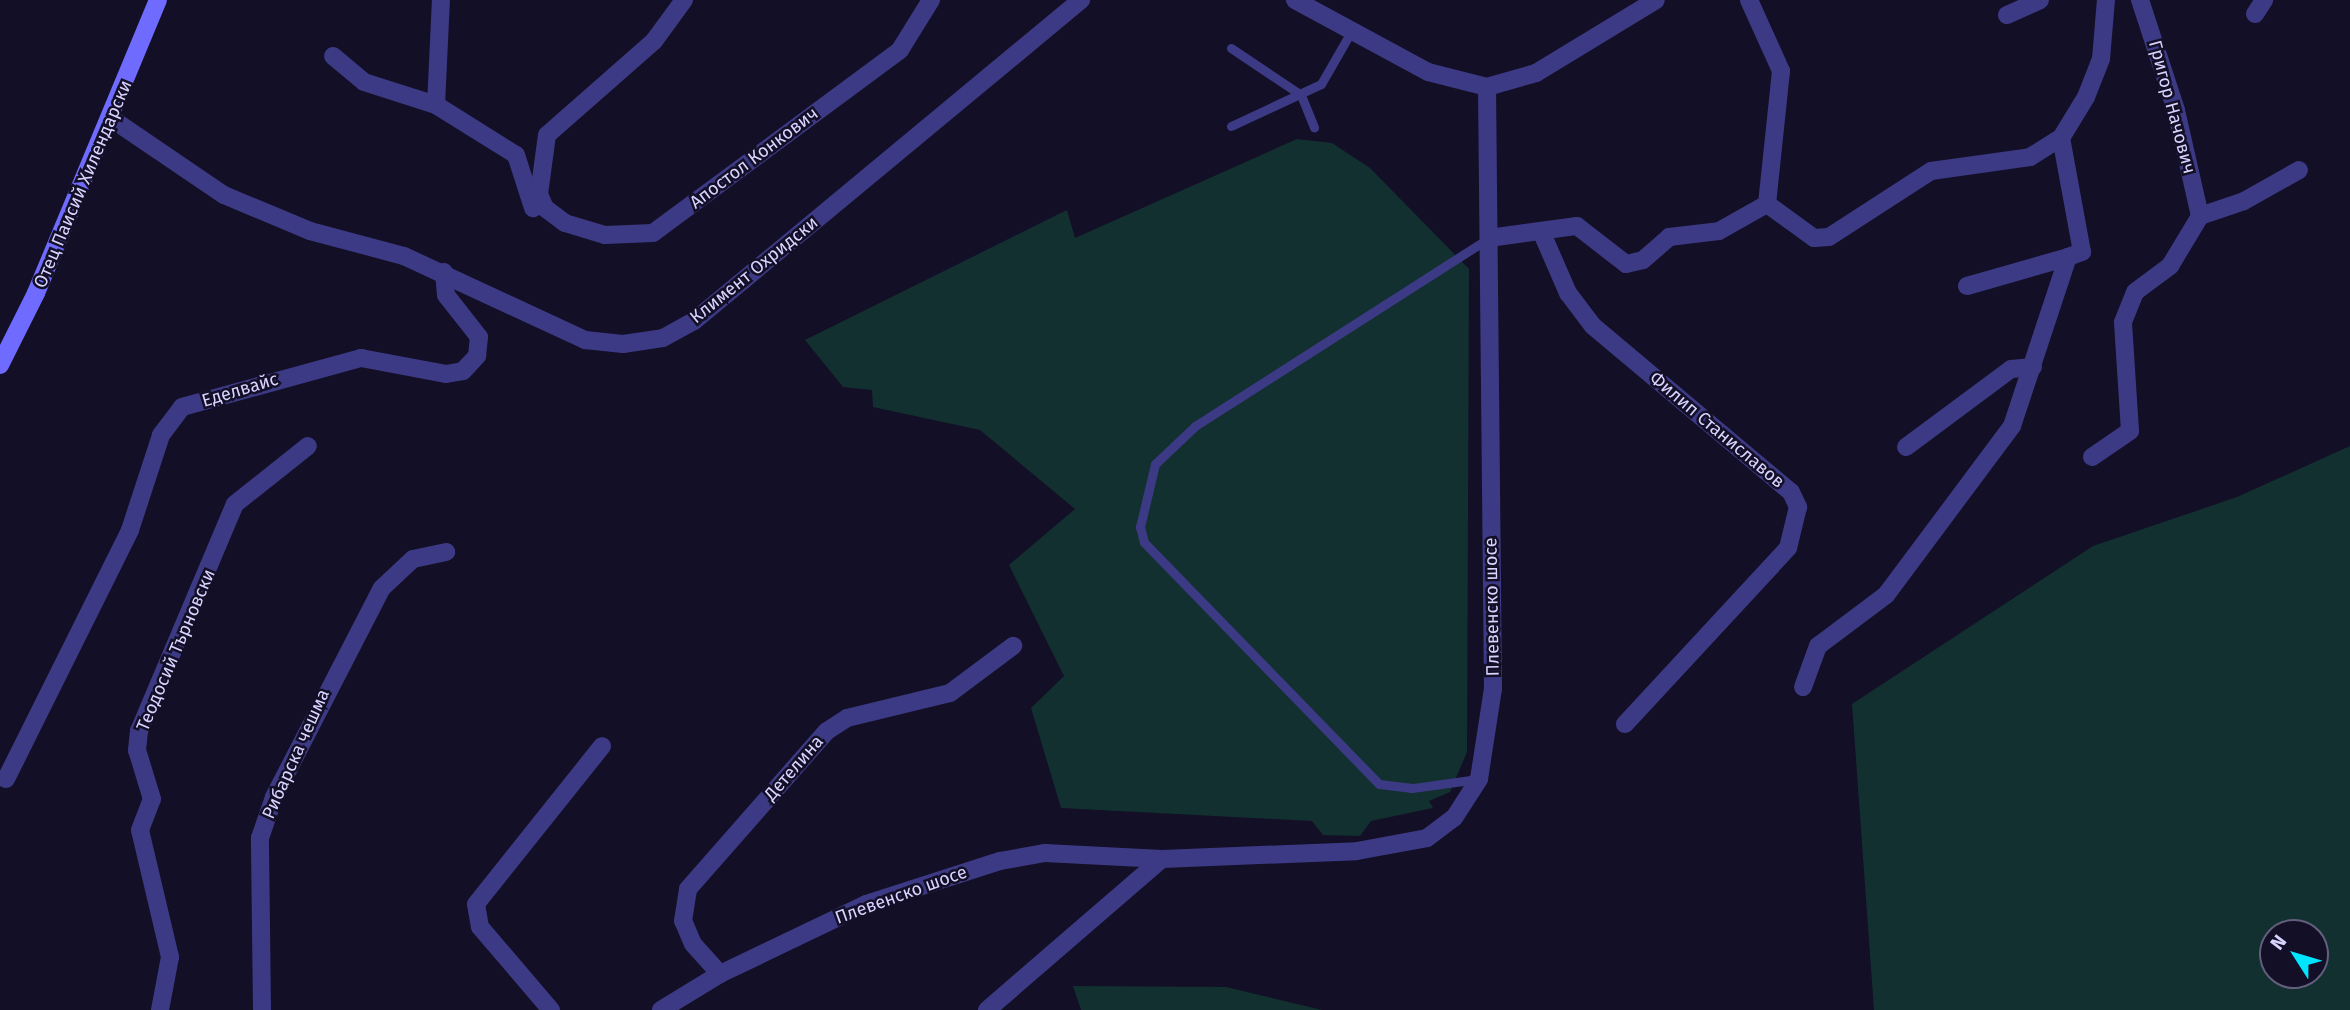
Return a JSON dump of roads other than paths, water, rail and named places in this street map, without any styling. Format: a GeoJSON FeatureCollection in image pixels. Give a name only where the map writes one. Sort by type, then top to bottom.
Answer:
{"type":"FeatureCollection","features":[{"type":"Feature","properties":{"kind":"main road","name":"Отец Паисий Хилендарски"},"geometry":{"type":"LineString","coordinates":[[0,365],[112,119],[158,0]]}},
{"type":"Feature","properties":{"kind":"street"},"geometry":{"type":"LineString","coordinates":[[333,56],[364,82],[436,105],[441,0]]}},
{"type":"Feature","properties":{"kind":"street"},"geometry":{"type":"LineString","coordinates":[[545,208],[538,180],[547,135],[654,41],[684,0]]}},
{"type":"Feature","properties":{"kind":"street","name":"Апостол Конкович"},"geometry":{"type":"LineString","coordinates":[[436,105],[516,155],[534,212],[545,208],[565,223],[605,235],[653,233],[900,50],[931,0]]}},
{"type":"Feature","properties":{"kind":"street","name":"Климент Охридски"},"geometry":{"type":"LineString","coordinates":[[112,119],[223,195],[310,231],[444,272],[585,341],[663,338],[694,321],[1081,0]]}},
{"type":"Feature","properties":{"kind":"street"},"geometry":{"type":"LineString","coordinates":[[1295,0],[1428,72],[1487,87],[1536,73],[1656,0]]}},
{"type":"Feature","properties":{"kind":"street"},"geometry":{"type":"LineString","coordinates":[[1749,0],[1781,71],[1767,204]]}},
{"type":"Feature","properties":{"kind":"street"},"geometry":{"type":"LineString","coordinates":[[2007,15],[2040,0]]}},
{"type":"Feature","properties":{"kind":"street"},"geometry":{"type":"LineString","coordinates":[[1767,204],[1814,238],[1829,237],[1931,171],[2030,157],[2061,138],[2102,59],[2106,0]]}},
{"type":"Feature","properties":{"kind":"street","name":"Григор Начович"},"geometry":{"type":"LineString","coordinates":[[2140,0],[2176,110],[2200,216]]}},
{"type":"Feature","properties":{"kind":"street","name":"Плевенско шосе"},"geometry":{"type":"LineString","coordinates":[[661,1010],[720,974],[866,904],[1000,861],[1089,853],[1162,859],[1392,847],[1442,830],[1479,779],[1493,689],[1487,87]]}},
{"type":"Feature","properties":{"kind":"street"},"geometry":{"type":"LineString","coordinates":[[1967,285],[2082,252],[2061,138]]}},
{"type":"Feature","properties":{"kind":"street"},"geometry":{"type":"LineString","coordinates":[[2092,457],[2130,431],[2123,322],[2136,292],[2170,265],[2200,216],[2244,201],[2299,170]]}},
{"type":"Feature","properties":{"kind":"street"},"geometry":{"type":"LineString","coordinates":[[1489,238],[1577,226],[1626,264],[1643,260],[1669,237],[1719,231],[1767,204]]}},
{"type":"Feature","properties":{"kind":"street","name":"Филип Станиславов"},"geometry":{"type":"LineString","coordinates":[[1541,231],[1568,293],[1593,326],[1791,492],[1798,507],[1788,548],[1625,724]]}},
{"type":"Feature","properties":{"kind":"street"},"geometry":{"type":"LineString","coordinates":[[1803,687],[1818,646],[1886,595],[2012,426],[2068,257]]}},
{"type":"Feature","properties":{"kind":"street","name":"Еделвайс"},"geometry":{"type":"LineString","coordinates":[[6,779],[130,530],[161,435],[182,407],[361,358],[446,374],[463,371],[477,356],[479,337],[446,295],[444,272]]}},
{"type":"Feature","properties":{"kind":"street"},"geometry":{"type":"LineString","coordinates":[[1906,447],[2011,369],[2033,367]]}},
{"type":"Feature","properties":{"kind":"street","name":"Теодосий Търновски"},"geometry":{"type":"LineString","coordinates":[[160,1010],[170,957],[140,831],[152,799],[137,750],[139,731],[235,504],[308,446]]}},
{"type":"Feature","properties":{"kind":"street","name":"Рибарска чешма"},"geometry":{"type":"LineString","coordinates":[[262,1010],[260,838],[274,797],[382,588],[413,559],[446,552]]}},
{"type":"Feature","properties":{"kind":"street","name":"Детелина"},"geometry":{"type":"LineString","coordinates":[[720,974],[693,944],[683,921],[688,889],[827,731],[848,718],[950,693],[1013,646]]}},
{"type":"Feature","properties":{"kind":"street"},"geometry":{"type":"LineString","coordinates":[[551,1010],[480,927],[476,904],[602,746]]}},
{"type":"Feature","properties":{"kind":"street"},"geometry":{"type":"LineString","coordinates":[[987,1010],[1162,859]]}},
{"type":"Feature","properties":{"kind":"lane"},"geometry":{"type":"LineString","coordinates":[[1231,126],[1321,84],[1352,30]]}},
{"type":"Feature","properties":{"kind":"lane"},"geometry":{"type":"LineString","coordinates":[[1231,48],[1301,95],[1314,127]]}},
{"type":"Feature","properties":{"kind":"lane"},"geometry":{"type":"LineString","coordinates":[[1479,779],[1412,788],[1379,784],[1144,542],[1140,527],[1155,464],[1195,426],[1489,238]]}}]}
